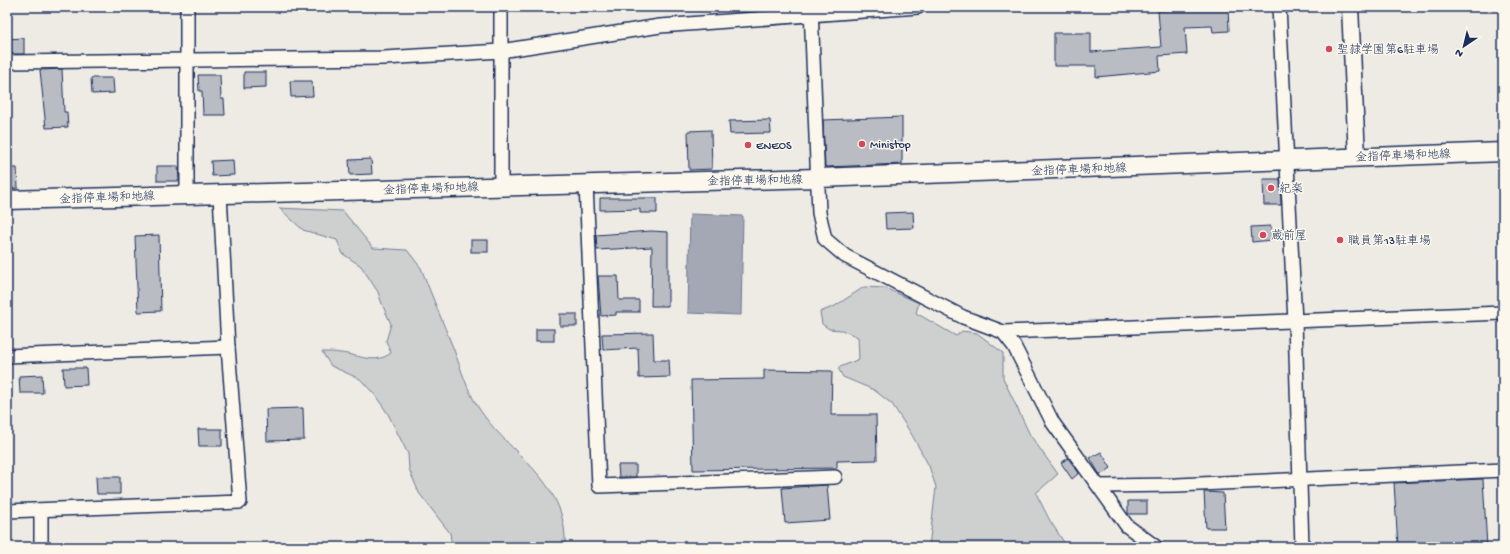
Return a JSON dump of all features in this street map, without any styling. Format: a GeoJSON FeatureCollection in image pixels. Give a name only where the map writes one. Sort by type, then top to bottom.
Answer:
{"type":"FeatureCollection","features":[{"type":"Feature","properties":{"kind":"main road","name":"金指停車場和地線"},"geometry":{"type":"LineString","coordinates":[[7,200],[818,178],[1503,152]]}},
{"type":"Feature","properties":{"kind":"street"},"geometry":{"type":"LineString","coordinates":[[187,7],[187,194]]}},
{"type":"Feature","properties":{"kind":"street"},"geometry":{"type":"LineString","coordinates":[[501,7],[501,186]]}},
{"type":"Feature","properties":{"kind":"street"},"geometry":{"type":"LineString","coordinates":[[7,62],[384,58],[501,51],[660,26],[811,12],[918,7]]}},
{"type":"Feature","properties":{"kind":"street"},"geometry":{"type":"LineString","coordinates":[[1279,7],[1295,322],[1302,547]]}},
{"type":"Feature","properties":{"kind":"street"},"geometry":{"type":"LineString","coordinates":[[1350,7],[1357,157]]}},
{"type":"Feature","properties":{"kind":"street"},"geometry":{"type":"LineString","coordinates":[[811,12],[819,213],[825,239],[845,256],[963,317],[1003,332],[1503,313]]}},
{"type":"Feature","properties":{"kind":"street"},"geometry":{"type":"LineString","coordinates":[[586,184],[599,486],[835,477]]}},
{"type":"Feature","properties":{"kind":"street"},"geometry":{"type":"LineString","coordinates":[[7,511],[41,511],[240,502],[228,347],[220,194]]}},
{"type":"Feature","properties":{"kind":"street"},"geometry":{"type":"LineString","coordinates":[[1003,332],[1014,346],[1053,423],[1127,526],[1156,547]]}},
{"type":"Feature","properties":{"kind":"street"},"geometry":{"type":"LineString","coordinates":[[7,356],[228,347]]}},
{"type":"Feature","properties":{"kind":"street"},"geometry":{"type":"LineString","coordinates":[[1099,486],[1177,485],[1503,470]]}},
{"type":"Feature","properties":{"kind":"street"},"geometry":{"type":"LineString","coordinates":[[41,511],[41,547]]}},
{"type":"Feature","properties":{"kind":"shaded area"},"geometry":{"type":"Polygon","coordinates":[[[279,208],[343,211],[373,248],[407,250],[421,268],[464,379],[478,407],[505,440],[534,470],[547,486],[557,503],[563,523],[565,547],[452,547],[450,533],[419,493],[409,469],[408,454],[388,414],[375,395],[360,379],[331,366],[322,352],[348,354],[373,359],[385,357],[391,353],[386,341],[391,324],[378,292],[361,266],[343,254],[337,240],[303,230],[279,208]]]}},
{"type":"Feature","properties":{"kind":"shaded area"},"geometry":{"type":"Polygon","coordinates":[[[690,214],[743,216],[741,315],[688,313],[690,214]]]}},
{"type":"Feature","properties":{"kind":"shaded area"},"geometry":{"type":"Polygon","coordinates":[[[864,287],[885,288],[919,303],[916,313],[956,336],[962,331],[977,333],[1003,353],[1003,378],[1030,435],[1058,474],[1036,493],[1049,519],[1067,547],[929,547],[936,487],[929,466],[912,435],[892,404],[874,390],[843,377],[838,368],[859,359],[858,337],[842,330],[829,329],[822,324],[820,312],[835,306],[864,287]]]}},
{"type":"Feature","properties":{"kind":"building"},"geometry":{"type":"Polygon","coordinates":[[[1187,7],[1228,7],[1229,31],[1213,32],[1212,26],[1185,27],[1187,54],[1159,56],[1160,71],[1096,77],[1096,66],[1054,66],[1054,33],[1091,33],[1091,52],[1161,47],[1158,11],[1187,7]]]}},
{"type":"Feature","properties":{"kind":"building"},"geometry":{"type":"Polygon","coordinates":[[[24,38],[24,54],[7,54],[7,39],[24,38]]]}},
{"type":"Feature","properties":{"kind":"building"},"geometry":{"type":"Polygon","coordinates":[[[62,69],[64,112],[67,112],[68,127],[46,128],[40,70],[62,69]]]}},
{"type":"Feature","properties":{"kind":"building"},"geometry":{"type":"Polygon","coordinates":[[[244,72],[266,72],[266,87],[244,88],[244,72]]]}},
{"type":"Feature","properties":{"kind":"building"},"geometry":{"type":"Polygon","coordinates":[[[198,75],[220,75],[221,99],[224,99],[225,115],[203,115],[202,91],[199,91],[198,75]]]}},
{"type":"Feature","properties":{"kind":"building"},"geometry":{"type":"Polygon","coordinates":[[[91,78],[113,78],[114,93],[92,94],[91,78]]]}},
{"type":"Feature","properties":{"kind":"building"},"geometry":{"type":"Polygon","coordinates":[[[290,81],[312,81],[313,96],[291,97],[290,81]]]}},
{"type":"Feature","properties":{"kind":"building","name":"Ministop"},"geometry":{"type":"Polygon","coordinates":[[[902,117],[902,164],[825,167],[823,120],[902,117]]]}},
{"type":"Feature","properties":{"kind":"building"},"geometry":{"type":"Polygon","coordinates":[[[770,120],[771,133],[730,134],[729,121],[770,120]]]}},
{"type":"Feature","properties":{"kind":"building"},"geometry":{"type":"Polygon","coordinates":[[[711,130],[712,169],[689,170],[688,131],[711,130]]]}},
{"type":"Feature","properties":{"kind":"building"},"geometry":{"type":"Polygon","coordinates":[[[371,159],[372,174],[350,175],[349,160],[371,159]]]}},
{"type":"Feature","properties":{"kind":"building"},"geometry":{"type":"Polygon","coordinates":[[[233,160],[234,175],[212,176],[211,161],[233,160]]]}},
{"type":"Feature","properties":{"kind":"building"},"geometry":{"type":"Polygon","coordinates":[[[157,166],[178,166],[179,181],[157,181],[157,166]]]}},
{"type":"Feature","properties":{"kind":"building"},"geometry":{"type":"Polygon","coordinates":[[[7,168],[17,168],[18,188],[7,189],[7,168]]]}},
{"type":"Feature","properties":{"kind":"building"},"geometry":{"type":"Polygon","coordinates":[[[1263,179],[1280,179],[1281,205],[1264,205],[1263,179]]]}},
{"type":"Feature","properties":{"kind":"building"},"geometry":{"type":"Polygon","coordinates":[[[600,198],[657,198],[657,213],[640,213],[640,209],[600,210],[600,198]]]}},
{"type":"Feature","properties":{"kind":"building"},"geometry":{"type":"Polygon","coordinates":[[[913,212],[914,228],[886,229],[885,213],[913,212]]]}},
{"type":"Feature","properties":{"kind":"building"},"geometry":{"type":"Polygon","coordinates":[[[1271,226],[1272,240],[1252,242],[1251,227],[1271,226]]]}},
{"type":"Feature","properties":{"kind":"building"},"geometry":{"type":"Polygon","coordinates":[[[651,231],[668,232],[668,306],[651,306],[652,247],[597,250],[596,235],[651,231]]]}},
{"type":"Feature","properties":{"kind":"building"},"geometry":{"type":"Polygon","coordinates":[[[159,235],[161,311],[138,312],[135,236],[159,235]]]}},
{"type":"Feature","properties":{"kind":"building"},"geometry":{"type":"Polygon","coordinates":[[[471,240],[488,240],[488,252],[471,252],[471,240]]]}},
{"type":"Feature","properties":{"kind":"building"},"geometry":{"type":"Polygon","coordinates":[[[598,276],[618,276],[619,300],[639,300],[639,312],[616,312],[616,315],[601,316],[598,276]]]}},
{"type":"Feature","properties":{"kind":"building"},"geometry":{"type":"Polygon","coordinates":[[[560,314],[577,314],[577,326],[560,326],[560,314]]]}},
{"type":"Feature","properties":{"kind":"building"},"geometry":{"type":"Polygon","coordinates":[[[536,329],[554,329],[554,341],[536,341],[536,329]]]}},
{"type":"Feature","properties":{"kind":"building"},"geometry":{"type":"Polygon","coordinates":[[[653,333],[654,360],[669,360],[670,377],[639,378],[638,348],[603,350],[602,334],[653,333]]]}},
{"type":"Feature","properties":{"kind":"building"},"geometry":{"type":"Polygon","coordinates":[[[63,368],[86,368],[87,385],[64,386],[63,368]]]}},
{"type":"Feature","properties":{"kind":"building"},"geometry":{"type":"Polygon","coordinates":[[[764,370],[832,371],[831,415],[876,415],[877,460],[837,461],[837,468],[693,470],[691,380],[764,379],[764,370]]]}},
{"type":"Feature","properties":{"kind":"building"},"geometry":{"type":"Polygon","coordinates":[[[42,375],[43,393],[20,393],[19,376],[42,375]]]}},
{"type":"Feature","properties":{"kind":"building"},"geometry":{"type":"Polygon","coordinates":[[[303,408],[304,440],[267,441],[266,409],[303,408]]]}},
{"type":"Feature","properties":{"kind":"building"},"geometry":{"type":"Polygon","coordinates":[[[198,429],[222,429],[222,446],[199,446],[198,429]]]}},
{"type":"Feature","properties":{"kind":"building"},"geometry":{"type":"Polygon","coordinates":[[[1101,452],[1111,468],[1100,475],[1090,458],[1101,452]]]}},
{"type":"Feature","properties":{"kind":"building"},"geometry":{"type":"Polygon","coordinates":[[[1068,458],[1079,473],[1072,479],[1061,463],[1068,458]]]}},
{"type":"Feature","properties":{"kind":"building"},"geometry":{"type":"Polygon","coordinates":[[[618,465],[636,465],[636,477],[619,477],[618,465]]]}},
{"type":"Feature","properties":{"kind":"building"},"geometry":{"type":"Polygon","coordinates":[[[96,477],[120,477],[120,494],[97,494],[96,477]]]}},
{"type":"Feature","properties":{"kind":"building"},"geometry":{"type":"Polygon","coordinates":[[[1483,479],[1487,547],[1398,547],[1394,483],[1483,479]]]}},
{"type":"Feature","properties":{"kind":"building"},"geometry":{"type":"Polygon","coordinates":[[[827,485],[830,520],[785,523],[782,488],[827,485]]]}},
{"type":"Feature","properties":{"kind":"building"},"geometry":{"type":"Polygon","coordinates":[[[1204,492],[1223,493],[1225,528],[1206,528],[1204,492]]]}},
{"type":"Feature","properties":{"kind":"building"},"geometry":{"type":"Polygon","coordinates":[[[1128,501],[1147,501],[1147,514],[1128,514],[1128,501]]]}},
{"type":"Feature","properties":{"kind":"place","name":"聖隷学園第6駐車場"},"geometry":{"type":"Point","coordinates":[1329,49]}},
{"type":"Feature","properties":{"kind":"place","name":"Ministop"},"geometry":{"type":"Point","coordinates":[862,144]}},
{"type":"Feature","properties":{"kind":"place","name":"ENEOS"},"geometry":{"type":"Point","coordinates":[748,145]}},
{"type":"Feature","properties":{"kind":"place","name":"紀楽"},"geometry":{"type":"Point","coordinates":[1271,188]}},
{"type":"Feature","properties":{"kind":"place","name":"蔵前屋"},"geometry":{"type":"Point","coordinates":[1263,235]}},
{"type":"Feature","properties":{"kind":"place","name":"職員第13駐車場"},"geometry":{"type":"Point","coordinates":[1340,240]}}]}
